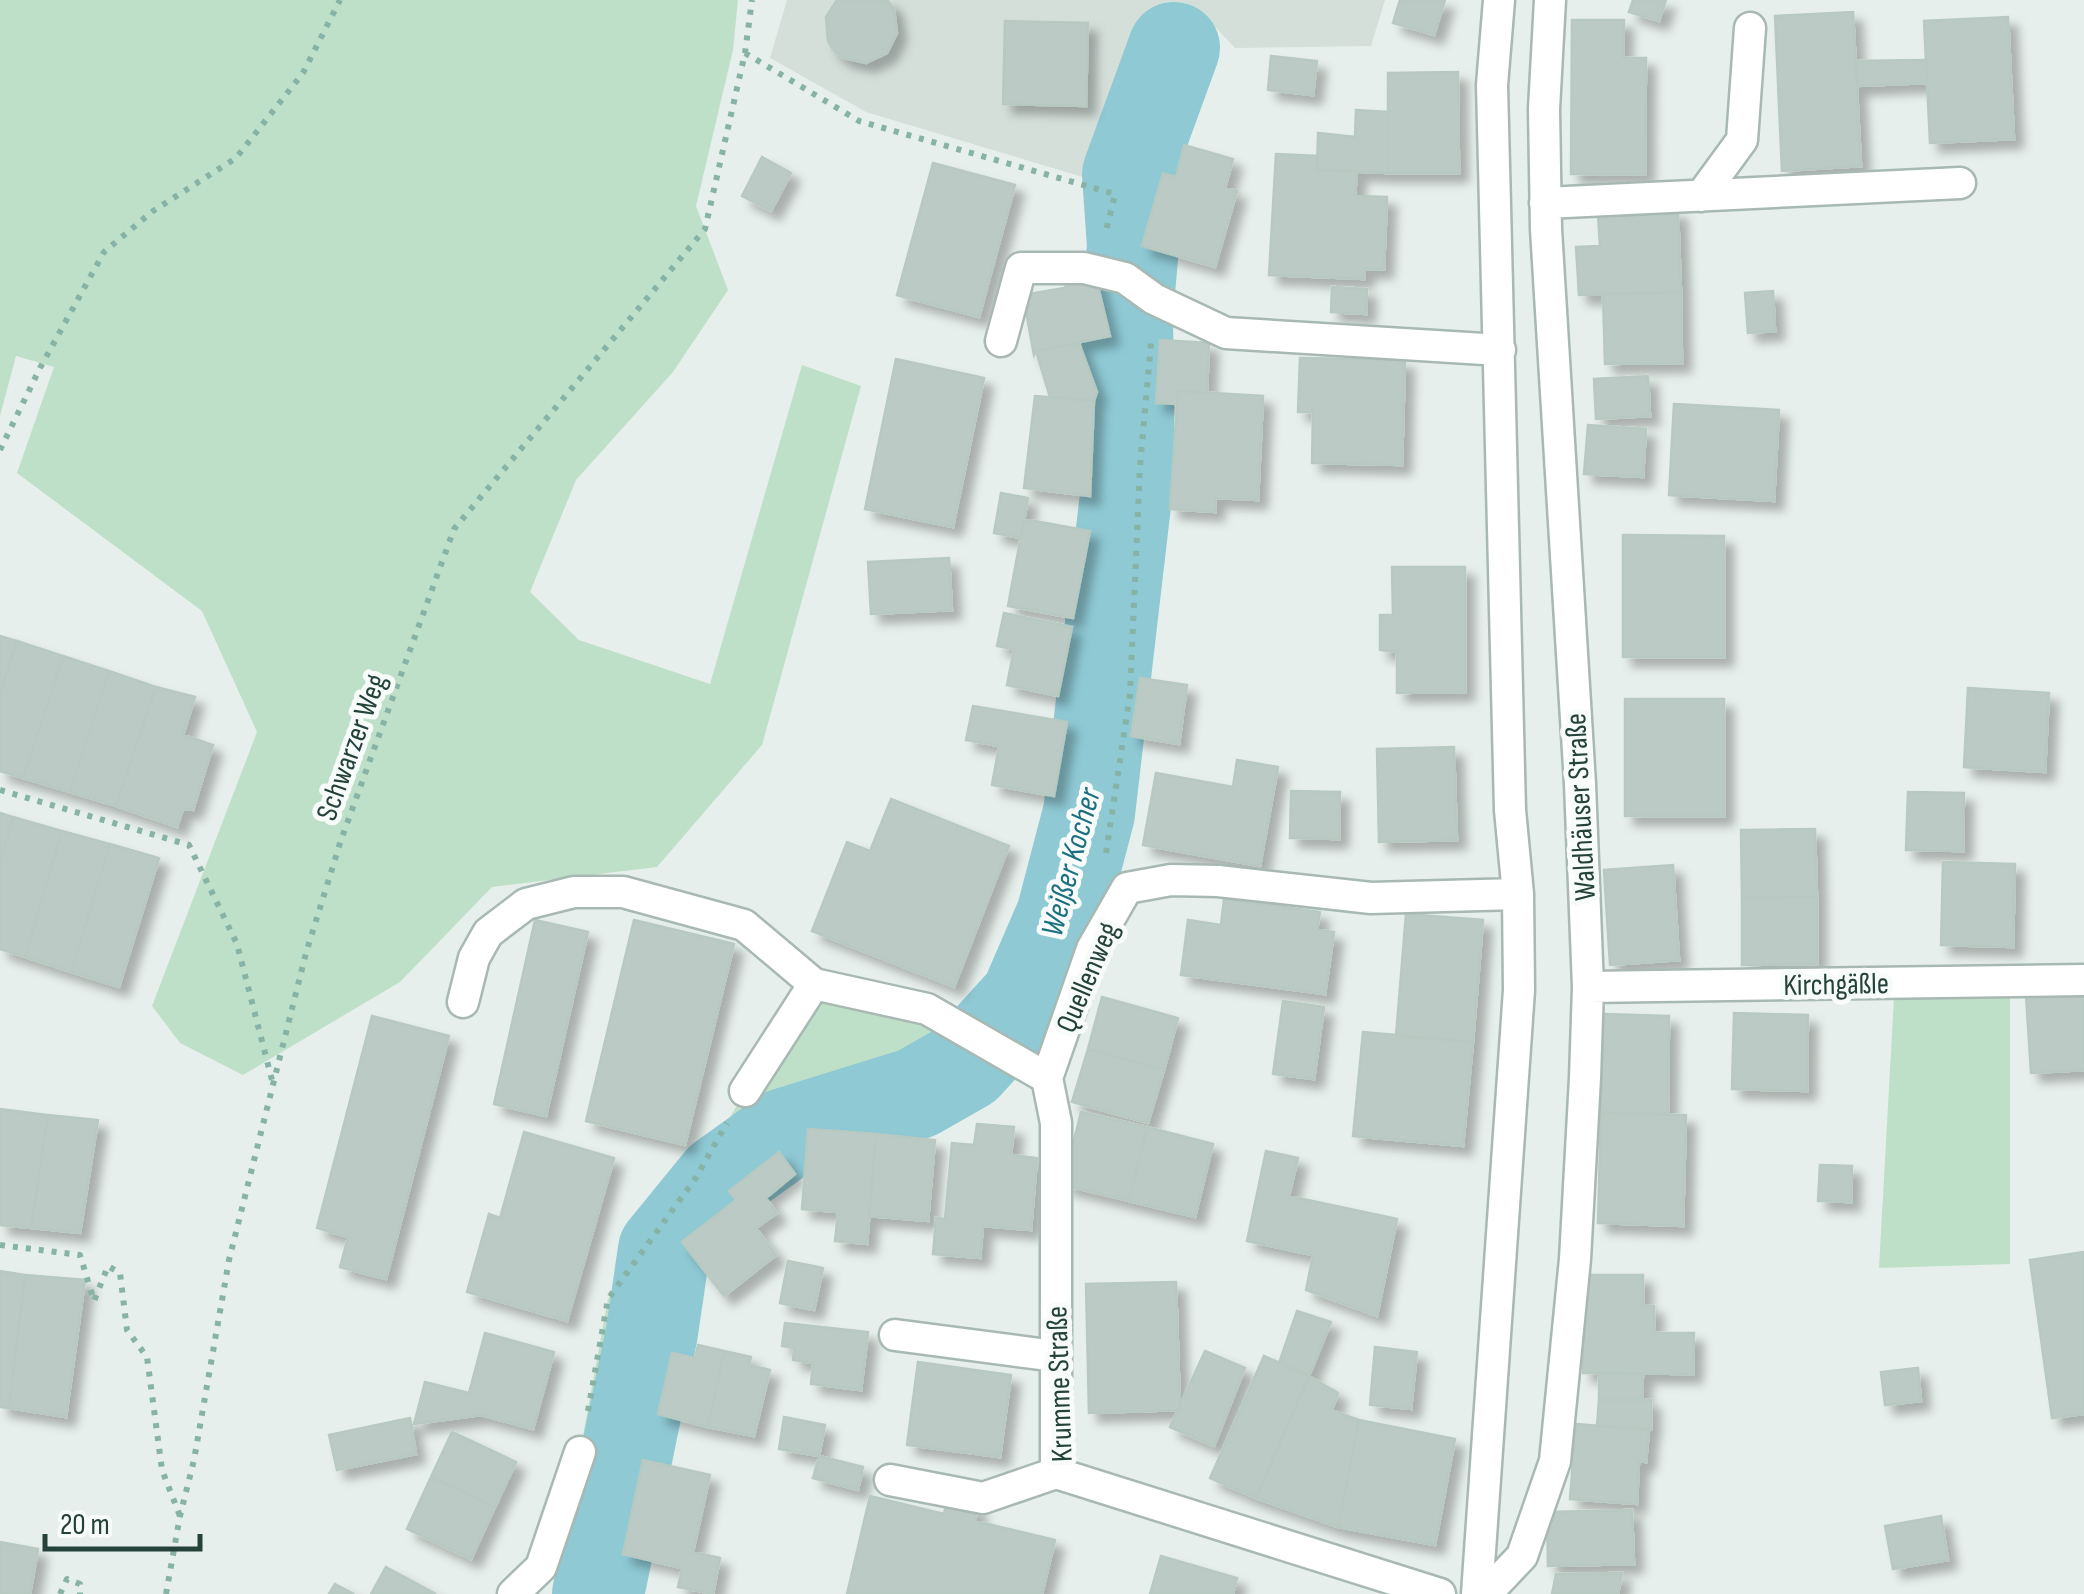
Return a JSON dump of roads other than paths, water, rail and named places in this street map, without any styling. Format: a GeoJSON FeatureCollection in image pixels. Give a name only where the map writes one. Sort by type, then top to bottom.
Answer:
{"type":"FeatureCollection","features":[{"type":"Feature","properties":{"kind":"street"},"geometry":{"type":"LineString","coordinates":[[1477,1594],[1518,990],[1492,86],[1499,0]]}},
{"type":"Feature","properties":{"kind":"street","name":"Waldhäuser Straße"},"geometry":{"type":"LineString","coordinates":[[1486,1594],[1522,1556],[1555,1460],[1575,1260],[1588,987],[1580,784],[1545,203],[1544,109],[1550,0]]}},
{"type":"Feature","properties":{"kind":"street"},"geometry":{"type":"LineString","coordinates":[[1701,196],[1742,140],[1750,28]]}},
{"type":"Feature","properties":{"kind":"street"},"geometry":{"type":"LineString","coordinates":[[1545,203],[1960,183]]}},
{"type":"Feature","properties":{"kind":"street"},"geometry":{"type":"LineString","coordinates":[[1001,341],[1021,268],[1084,268],[1125,278],[1154,299],[1226,333],[1500,350]]}},
{"type":"Feature","properties":{"kind":"street","name":"Quellenweg"},"geometry":{"type":"LineString","coordinates":[[1047,1078],[1092,949],[1127,888],[1172,880],[1218,881],[1371,898],[1518,894]]}},
{"type":"Feature","properties":{"kind":"street"},"geometry":{"type":"LineString","coordinates":[[463,1002],[474,958],[488,932],[526,904],[574,892],[623,892],[744,925],[814,984],[927,1009],[1047,1078]]}},
{"type":"Feature","properties":{"kind":"street","name":"Kirchgäßle"},"geometry":{"type":"LineString","coordinates":[[1588,987],[2084,980]]}},
{"type":"Feature","properties":{"kind":"street"},"geometry":{"type":"LineString","coordinates":[[745,1091],[814,984]]}},
{"type":"Feature","properties":{"kind":"street","name":"Krumme Straße"},"geometry":{"type":"LineString","coordinates":[[1047,1078],[1056,1123],[1056,1473],[1440,1594]]}},
{"type":"Feature","properties":{"kind":"street"},"geometry":{"type":"LineString","coordinates":[[895,1335],[1055,1356]]}},
{"type":"Feature","properties":{"kind":"street"},"geometry":{"type":"LineString","coordinates":[[513,1594],[541,1567],[580,1452]]}},
{"type":"Feature","properties":{"kind":"street"},"geometry":{"type":"LineString","coordinates":[[890,1480],[983,1498],[1056,1473]]}},
{"type":"Feature","properties":{"kind":"waterway","name":"Weißer Kocher"},"geometry":{"type":"LineString","coordinates":[[598,1594],[652,1332],[664,1250],[721,1180],[785,1134],[917,1093],[966,1065],[1026,999],[1062,916],[1089,813],[1129,470],[1127,315],[1133,246],[1128,174],[1174,48]]}}]}
